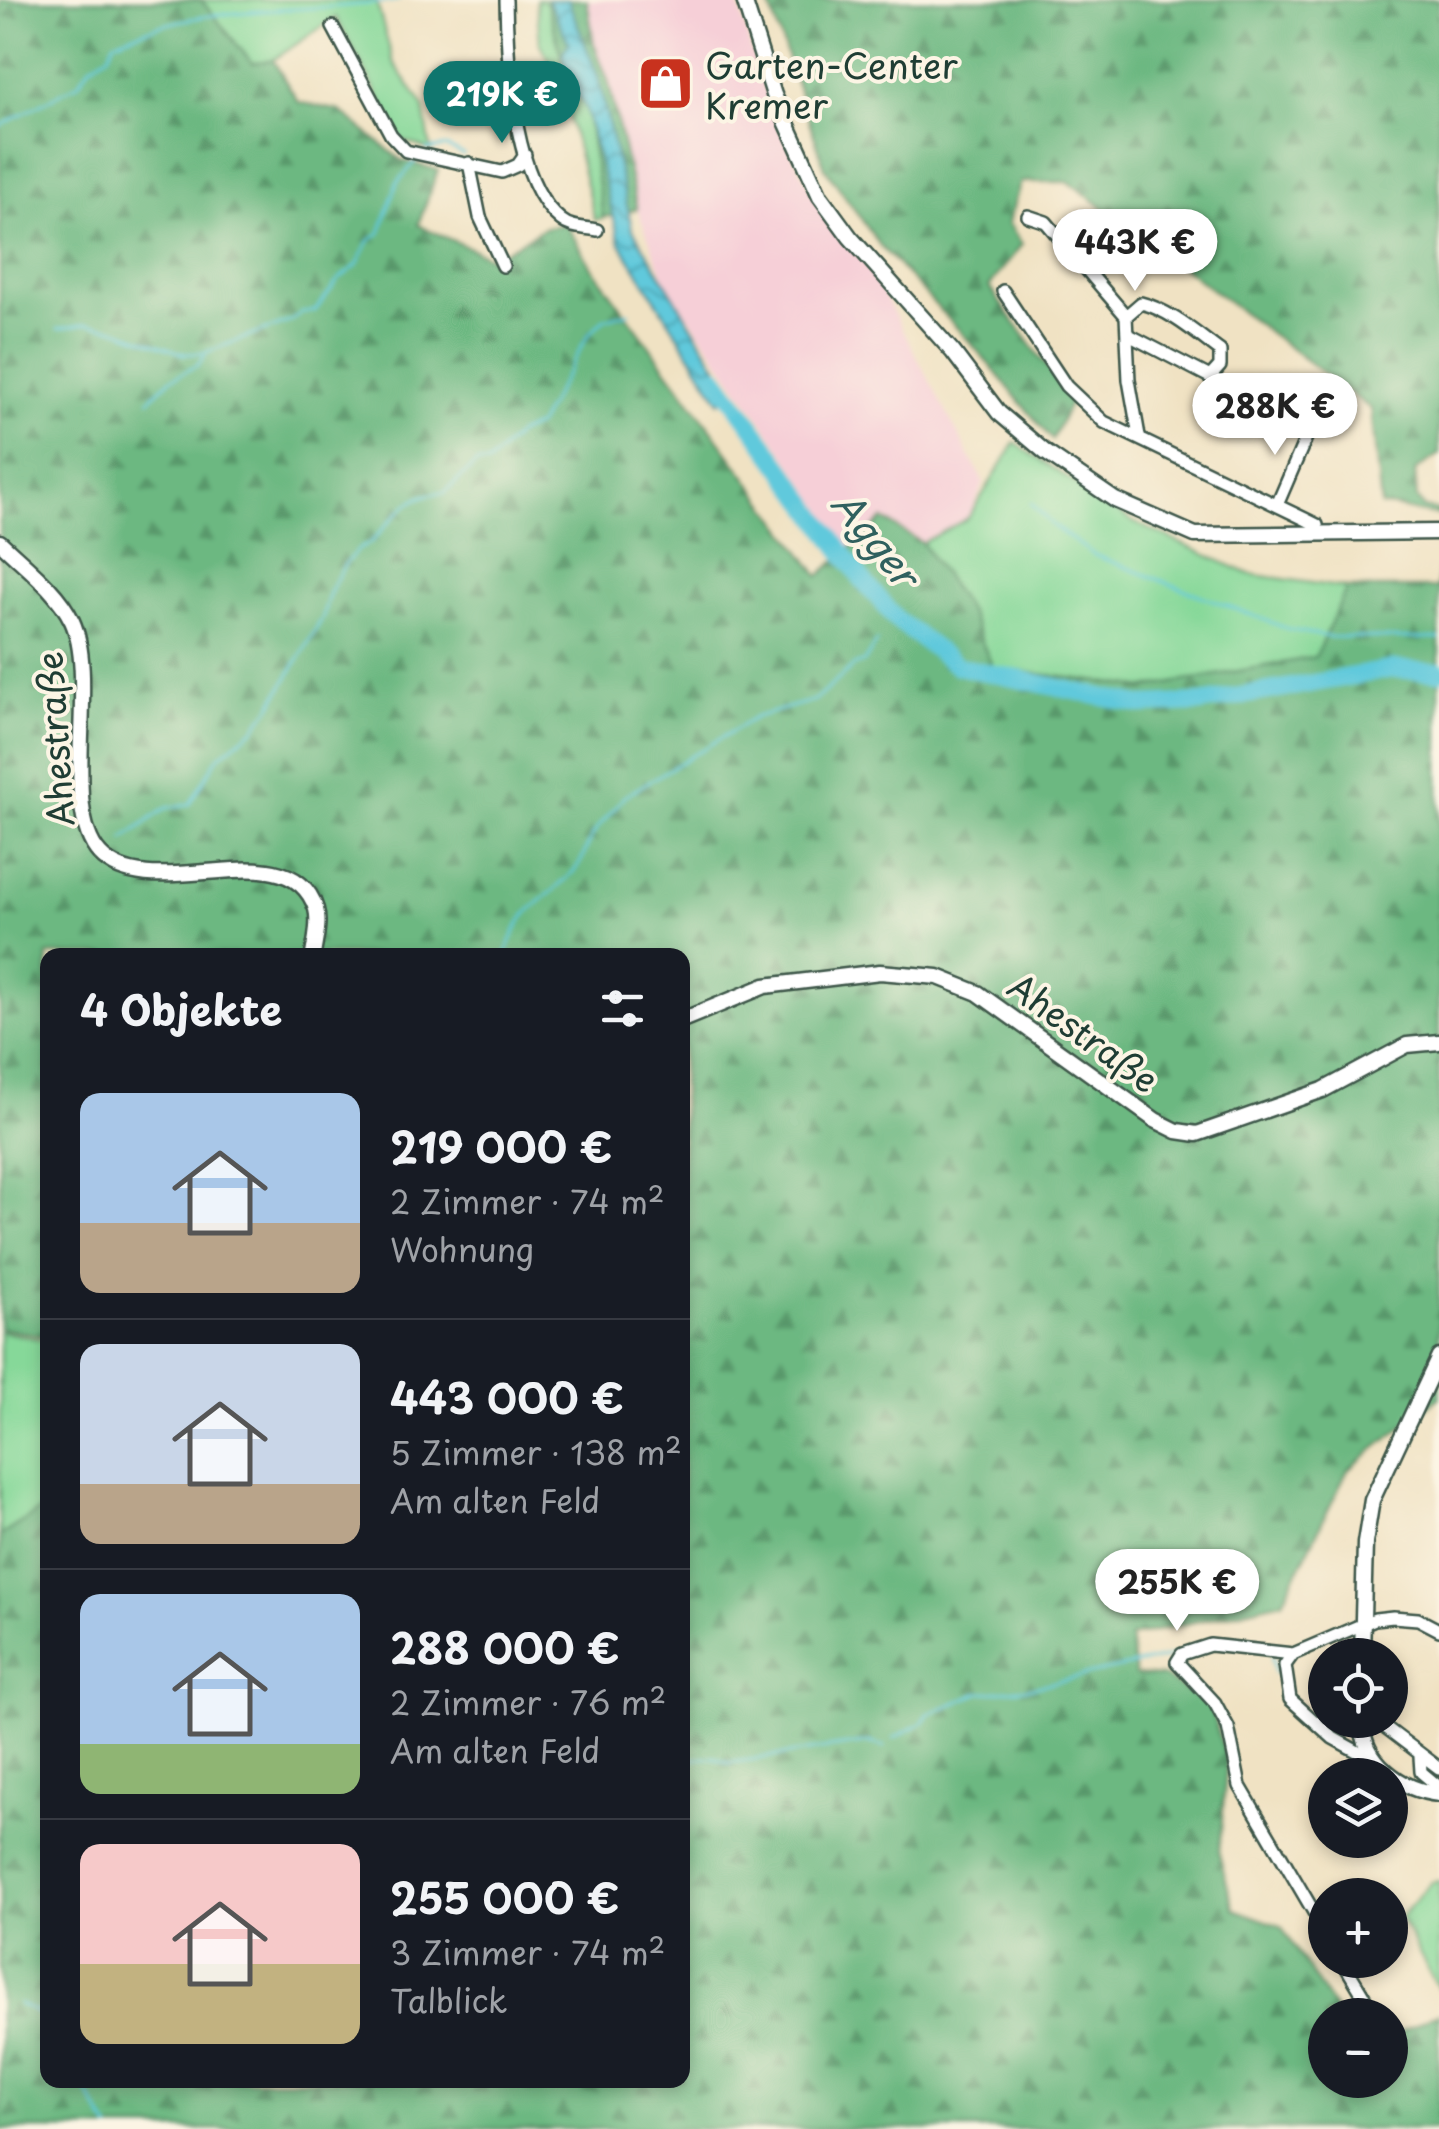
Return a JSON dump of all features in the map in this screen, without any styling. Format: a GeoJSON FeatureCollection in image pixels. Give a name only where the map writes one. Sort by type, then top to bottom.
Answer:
{"type":"FeatureCollection","features":[{"type":"Feature","properties":{"kind":"main road"},"geometry":{"type":"LineString","coordinates":[[744,0],[774,95],[820,196],[850,237],[953,352],[999,413],[1045,452],[1115,500],[1194,536],[1439,532]]}},
{"type":"Feature","properties":{"kind":"main road","name":"Ahestraße"},"geometry":{"type":"LineString","coordinates":[[0,542],[46,585],[71,619],[81,648],[83,798],[89,837],[100,854],[116,866],[140,872],[283,874],[305,890],[315,908],[313,948]]}},
{"type":"Feature","properties":{"kind":"main road","name":"Ahestraße"},"geometry":{"type":"LineString","coordinates":[[690,1017],[766,986],[880,972],[938,976],[978,993],[1155,1120],[1177,1131],[1197,1134],[1323,1090],[1407,1046],[1439,1042]]}},
{"type":"Feature","properties":{"kind":"main road"},"geometry":{"type":"LineString","coordinates":[[1362,1638],[1365,1543],[1372,1500],[1439,1357]]}},
{"type":"Feature","properties":{"kind":"main road"},"geometry":{"type":"LineString","coordinates":[[1408,1787],[1439,1794]]}},
{"type":"Feature","properties":{"kind":"street"},"geometry":{"type":"LineString","coordinates":[[506,0],[506,60],[525,155],[543,200],[560,220],[574,228],[597,230]]}},
{"type":"Feature","properties":{"kind":"street"},"geometry":{"type":"LineString","coordinates":[[332,27],[392,135],[406,150],[502,172],[518,165],[525,155]]}},
{"type":"Feature","properties":{"kind":"street"},"geometry":{"type":"LineString","coordinates":[[469,164],[480,217],[503,266]]}},
{"type":"Feature","properties":{"kind":"street"},"geometry":{"type":"LineString","coordinates":[[1028,216],[1046,222],[1126,316],[1138,436]]}},
{"type":"Feature","properties":{"kind":"street"},"geometry":{"type":"LineString","coordinates":[[1002,291],[1066,386],[1104,422],[1317,525],[1318,533]]}},
{"type":"Feature","properties":{"kind":"street"},"geometry":{"type":"LineString","coordinates":[[1126,316],[1141,304],[1154,306],[1202,337],[1220,351],[1220,366],[1210,377]]}},
{"type":"Feature","properties":{"kind":"street"},"geometry":{"type":"LineString","coordinates":[[1127,334],[1277,416],[1311,426],[1344,422]]}},
{"type":"Feature","properties":{"kind":"street"},"geometry":{"type":"LineString","coordinates":[[1277,506],[1311,426]]}},
{"type":"Feature","properties":{"kind":"street"},"geometry":{"type":"LineString","coordinates":[[1308,1903],[1240,1786],[1228,1726],[1215,1703],[1177,1662],[1182,1654],[1210,1645],[1293,1654],[1375,1619],[1418,1619],[1439,1630]]}},
{"type":"Feature","properties":{"kind":"street"},"geometry":{"type":"LineString","coordinates":[[1293,1654],[1285,1665],[1290,1699],[1333,1738],[1369,1758]]}},
{"type":"Feature","properties":{"kind":"street"},"geometry":{"type":"LineString","coordinates":[[1398,1738],[1439,1768]]}},
{"type":"Feature","properties":{"kind":"street"},"geometry":{"type":"LineString","coordinates":[[1420,1756],[1420,1772],[1439,1787]]}},
{"type":"Feature","properties":{"kind":"shaded area"},"geometry":{"type":"Polygon","coordinates":[[[587,0],[737,0],[759,77],[793,156],[822,212],[873,274],[984,483],[968,518],[922,543],[882,520],[849,547],[667,285],[637,209],[608,80],[594,44],[587,0]]]}},
{"type":"Feature","properties":{"kind":"green space"},"geometry":{"type":"Polygon","coordinates":[[[0,0],[201,0],[252,63],[273,60],[298,102],[340,111],[401,160],[438,170],[418,225],[492,258],[546,227],[566,224],[591,266],[819,576],[883,519],[922,543],[969,612],[993,668],[1146,688],[1315,657],[1347,588],[1437,588],[1439,567],[1439,1398],[1348,1470],[1283,1601],[1130,1637],[1135,1675],[1164,1677],[1210,1706],[1227,1762],[1219,1854],[1234,1909],[1281,1926],[1308,1968],[1308,1978],[1314,1978],[1327,1998],[1308,1998],[1308,2098],[1408,2098],[1408,2028],[1439,2013],[1439,2129],[0,2129],[0,1536],[40,1510],[40,2088],[690,2088],[690,948],[40,948],[40,1336],[0,1328],[0,0]]]}},
{"type":"Feature","properties":{"kind":"green space"},"geometry":{"type":"Polygon","coordinates":[[[201,0],[376,0],[393,61],[424,107],[431,151],[402,140],[336,17],[273,60],[252,63],[201,0]]]}},
{"type":"Feature","properties":{"kind":"green space"},"geometry":{"type":"Polygon","coordinates":[[[536,0],[546,0],[566,71],[586,105],[603,218],[595,220],[559,78],[540,44],[536,0]]]}},
{"type":"Feature","properties":{"kind":"green space"},"geometry":{"type":"Polygon","coordinates":[[[546,0],[587,0],[594,44],[608,80],[637,209],[603,218],[586,105],[566,71],[546,0]]]}},
{"type":"Feature","properties":{"kind":"green space"},"geometry":{"type":"Polygon","coordinates":[[[768,0],[1439,0],[1439,454],[1415,471],[1417,498],[1424,508],[1439,511],[1439,515],[1381,506],[1371,409],[1069,182],[1021,182],[1008,223],[1022,244],[989,287],[1071,400],[1052,440],[971,343],[881,247],[825,168],[768,0]]]}},
{"type":"Feature","properties":{"kind":"green space"},"geometry":{"type":"Polygon","coordinates":[[[1015,443],[1133,522],[1249,574],[1347,588],[1316,657],[1146,688],[993,668],[969,612],[922,543],[968,518],[1015,443]]]}},
{"type":"Feature","properties":{"kind":"green space"},"geometry":{"type":"Polygon","coordinates":[[[0,1331],[40,1339],[40,1510],[0,1536],[0,1331]]]}},
{"type":"Feature","properties":{"kind":"green space"},"geometry":{"type":"Polygon","coordinates":[[[1439,1881],[1439,1990],[1408,1933],[1408,1909],[1432,1882],[1439,1881]]]}},
{"type":"Feature","properties":{"kind":"water"},"geometry":{"type":"Polygon","coordinates":[[[548,0],[568,0],[598,77],[632,228],[731,389],[720,402],[620,243],[585,107],[565,77],[563,52],[569,43],[548,0]]]}},
{"type":"Feature","properties":{"kind":"waterway"},"geometry":{"type":"LineString","coordinates":[[0,126],[78,84],[90,66],[109,54],[114,42],[149,29],[220,14],[399,0]]}},
{"type":"Feature","properties":{"kind":"waterway"},"geometry":{"type":"LineString","coordinates":[[427,150],[446,147],[464,155]]}},
{"type":"Feature","properties":{"kind":"waterway"},"geometry":{"type":"LineString","coordinates":[[58,329],[87,324],[112,328],[184,354],[204,353],[291,321],[302,312],[315,311],[339,279],[357,265],[369,241],[380,233],[397,183],[416,161]]}},
{"type":"Feature","properties":{"kind":"waterway"},"geometry":{"type":"LineString","coordinates":[[124,839],[166,808],[190,804],[218,757],[255,728],[323,617],[334,583],[349,559],[413,501],[444,493],[477,463],[488,464],[518,434],[538,425],[588,335],[604,319],[629,312]]}},
{"type":"Feature","properties":{"kind":"waterway"},"geometry":{"type":"LineString","coordinates":[[149,400],[169,380],[198,365],[205,355]]}},
{"type":"Feature","properties":{"kind":"waterway","name":"Agger"},"geometry":{"type":"LineString","coordinates":[[716,376],[861,578],[897,620],[957,666],[1140,705],[1201,703],[1393,669],[1439,672]]}},
{"type":"Feature","properties":{"kind":"waterway"},"geometry":{"type":"LineString","coordinates":[[1031,503],[1053,526],[1094,555],[1291,630],[1329,637],[1439,639]]}},
{"type":"Feature","properties":{"kind":"waterway"},"geometry":{"type":"LineString","coordinates":[[509,948],[526,914],[576,868],[594,833],[623,797],[756,717],[815,700],[855,665],[864,662],[877,641]]}},
{"type":"Feature","properties":{"kind":"waterway"},"geometry":{"type":"LineString","coordinates":[[894,1738],[922,1723],[928,1714],[979,1693],[1028,1688],[1174,1656]]}},
{"type":"Feature","properties":{"kind":"waterway"},"geometry":{"type":"LineString","coordinates":[[1272,1656],[1275,1673]]}},
{"type":"Feature","properties":{"kind":"waterway"},"geometry":{"type":"LineString","coordinates":[[690,1759],[713,1757],[729,1763],[869,1742],[885,1747]]}},
{"type":"Feature","properties":{"kind":"waterway"},"geometry":{"type":"LineString","coordinates":[[19,2004],[40,2014]]}},
{"type":"Feature","properties":{"kind":"waterway"},"geometry":{"type":"LineString","coordinates":[[84,2088],[110,2129]]}},
{"type":"Feature","properties":{"kind":"place","name":"Garten-Center Kremer"},"geometry":{"type":"Point","coordinates":[666,84]}}]}
